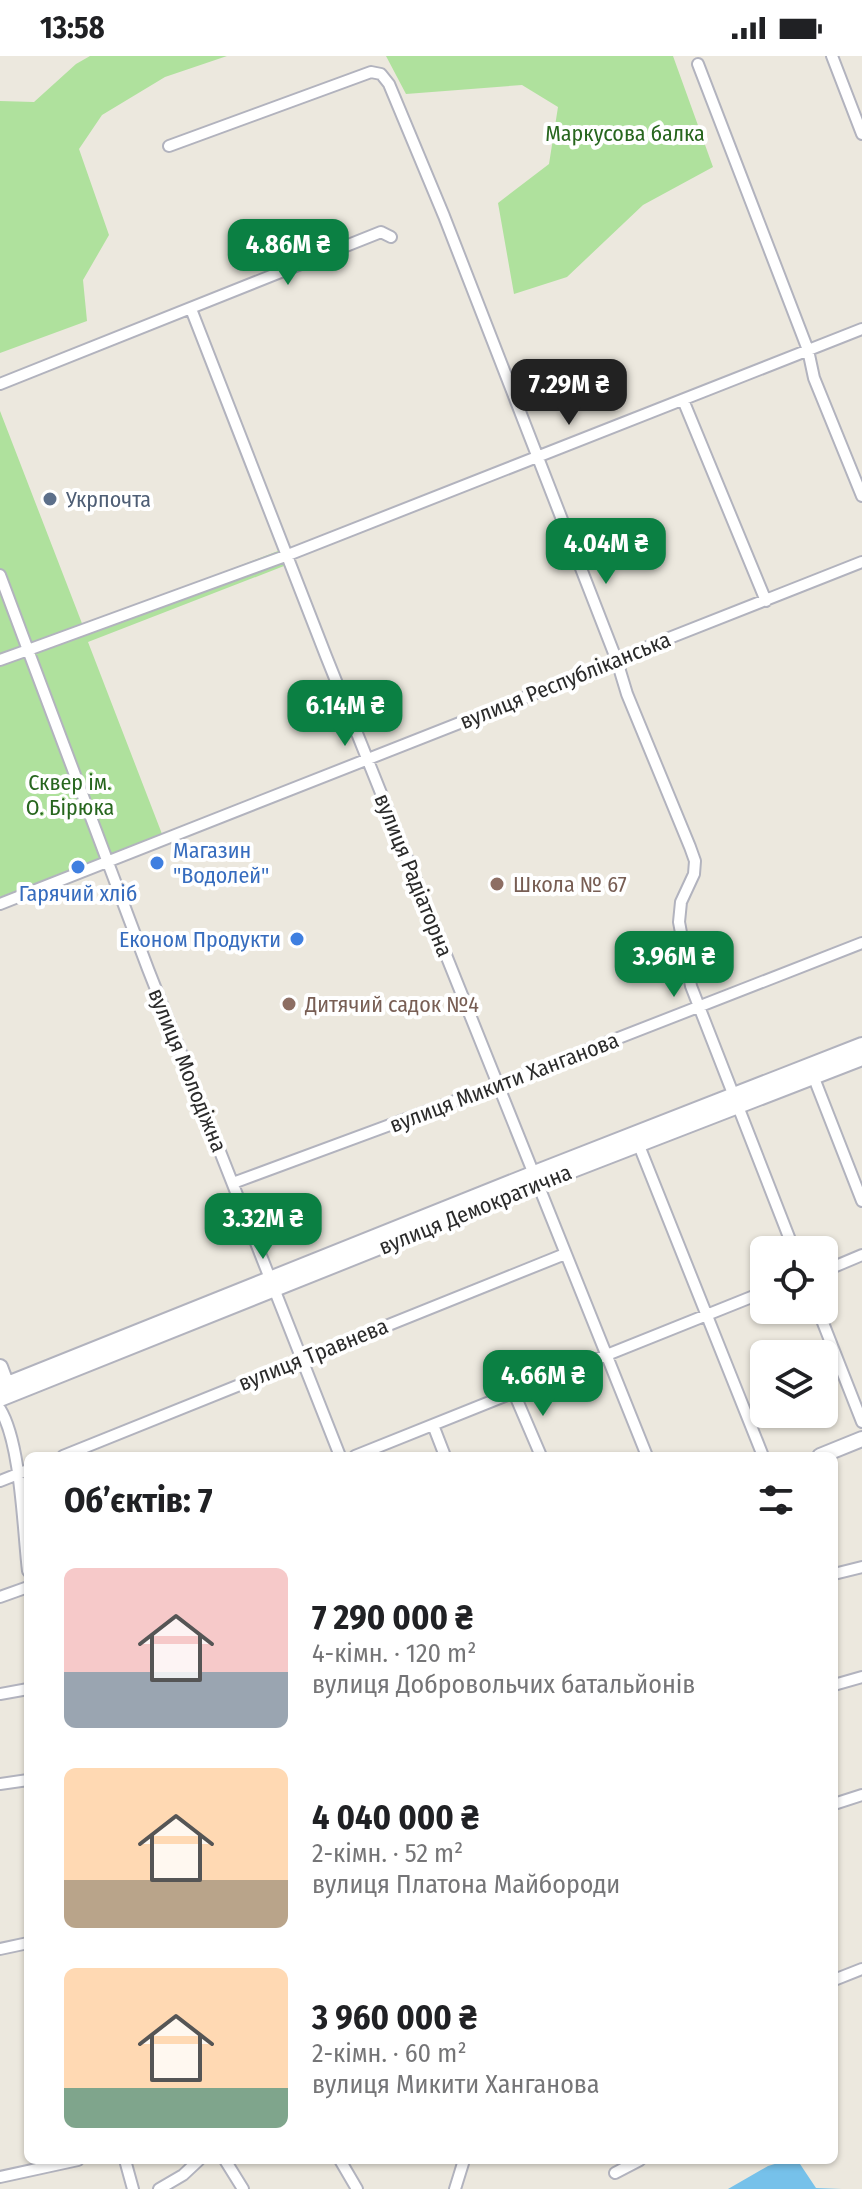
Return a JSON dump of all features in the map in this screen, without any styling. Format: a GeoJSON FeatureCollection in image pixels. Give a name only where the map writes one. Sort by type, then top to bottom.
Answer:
{"type":"FeatureCollection","features":[{"type":"Feature","properties":{"kind":"street"},"geometry":{"type":"LineString","coordinates":[[832,56],[862,134]]}},
{"type":"Feature","properties":{"kind":"street"},"geometry":{"type":"LineString","coordinates":[[698,64],[808,350],[814,378],[862,496]]}},
{"type":"Feature","properties":{"kind":"street"},"geometry":{"type":"LineString","coordinates":[[169,146],[371,72],[381,74],[389,84],[444,216],[617,661],[627,694],[695,861],[694,874],[681,902],[679,922],[691,986],[789,1236]]}},
{"type":"Feature","properties":{"kind":"street"},"geometry":{"type":"LineString","coordinates":[[0,384],[381,232],[391,237]]}},
{"type":"Feature","properties":{"kind":"street","name":"вулиця Радіаторна"},"geometry":{"type":"LineString","coordinates":[[191,309],[534,1179],[645,1452]]}},
{"type":"Feature","properties":{"kind":"street"},"geometry":{"type":"LineString","coordinates":[[0,660],[288,555],[862,329]]}},
{"type":"Feature","properties":{"kind":"street"},"geometry":{"type":"LineString","coordinates":[[683,400],[766,601]]}},
{"type":"Feature","properties":{"kind":"street","name":"вулиця Республіканська"},"geometry":{"type":"LineString","coordinates":[[0,904],[862,562]]}},
{"type":"Feature","properties":{"kind":"street","name":"вулиця Молодіжна"},"geometry":{"type":"LineString","coordinates":[[0,575],[107,862],[339,1452]]}},
{"type":"Feature","properties":{"kind":"street","name":"вулиця Микити Ханганова"},"geometry":{"type":"LineString","coordinates":[[233,1183],[498,1085],[862,943]]}},
{"type":"Feature","properties":{"kind":"street","name":"вулиця Демократична"},"geometry":{"type":"LineString","coordinates":[[4,1391],[812,1071],[862,1045]]}},
{"type":"Feature","properties":{"kind":"street","name":"вулиця Демократична"},"geometry":{"type":"LineString","coordinates":[[812,1071],[862,1058]]}},
{"type":"Feature","properties":{"kind":"street"},"geometry":{"type":"LineString","coordinates":[[812,1071],[862,1201]]}},
{"type":"Feature","properties":{"kind":"street"},"geometry":{"type":"LineString","coordinates":[[636,1139],[761,1452]]}},
{"type":"Feature","properties":{"kind":"street","name":"вулиця Травнева"},"geometry":{"type":"LineString","coordinates":[[73,1452],[565,1254]]}},
{"type":"Feature","properties":{"kind":"street"},"geometry":{"type":"LineString","coordinates":[[838,1265],[862,1255]]}},
{"type":"Feature","properties":{"kind":"street"},"geometry":{"type":"LineString","coordinates":[[365,1452],[750,1298]]}},
{"type":"Feature","properties":{"kind":"street"},"geometry":{"type":"LineString","coordinates":[[824,1324],[862,1422]]}},
{"type":"Feature","properties":{"kind":"street"},"geometry":{"type":"LineString","coordinates":[[0,1367],[4,1391],[2,1413],[23,1472],[0,1481]]}},
{"type":"Feature","properties":{"kind":"street"},"geometry":{"type":"LineString","coordinates":[[514,1393],[539,1452]]}},
{"type":"Feature","properties":{"kind":"street"},"geometry":{"type":"LineString","coordinates":[[433,1425],[443,1452]]}},
{"type":"Feature","properties":{"kind":"street"},"geometry":{"type":"LineString","coordinates":[[830,1452],[862,1439]]}},
{"type":"Feature","properties":{"kind":"street"},"geometry":{"type":"LineString","coordinates":[[838,1573],[862,1567]]}},
{"type":"Feature","properties":{"kind":"street"},"geometry":{"type":"LineString","coordinates":[[0,1597],[24,1588]]}},
{"type":"Feature","properties":{"kind":"street"},"geometry":{"type":"LineString","coordinates":[[838,1684],[862,1677]]}},
{"type":"Feature","properties":{"kind":"street"},"geometry":{"type":"LineString","coordinates":[[0,1694],[24,1690]]}},
{"type":"Feature","properties":{"kind":"street"},"geometry":{"type":"LineString","coordinates":[[0,1784],[24,1781]]}},
{"type":"Feature","properties":{"kind":"street"},"geometry":{"type":"LineString","coordinates":[[838,1803],[862,1795]]}},
{"type":"Feature","properties":{"kind":"street"},"geometry":{"type":"LineString","coordinates":[[0,1949],[24,1944]]}},
{"type":"Feature","properties":{"kind":"street"},"geometry":{"type":"LineString","coordinates":[[838,1978],[862,1969]]}},
{"type":"Feature","properties":{"kind":"street"},"geometry":{"type":"LineString","coordinates":[[0,2177],[60,2164]]}},
{"type":"Feature","properties":{"kind":"street"},"geometry":{"type":"LineString","coordinates":[[126,2164],[133,2189]]}},
{"type":"Feature","properties":{"kind":"street"},"geometry":{"type":"LineString","coordinates":[[159,2189],[195,2164]]}},
{"type":"Feature","properties":{"kind":"street"},"geometry":{"type":"LineString","coordinates":[[227,2164],[243,2189]]}},
{"type":"Feature","properties":{"kind":"street"},"geometry":{"type":"LineString","coordinates":[[342,2164],[357,2189]]}},
{"type":"Feature","properties":{"kind":"street"},"geometry":{"type":"LineString","coordinates":[[455,2189],[463,2164]]}},
{"type":"Feature","properties":{"kind":"street"},"geometry":{"type":"LineString","coordinates":[[615,2173],[632,2164]]}},
{"type":"Feature","properties":{"kind":"green space"},"geometry":{"type":"Polygon","coordinates":[[[90,56],[227,56],[165,77],[102,115],[79,149],[109,235],[83,280],[87,321],[0,353],[0,101],[34,102],[76,64],[90,56]]]}},
{"type":"Feature","properties":{"kind":"green space","name":"Маркусова балка"},"geometry":{"type":"Polygon","coordinates":[[[386,56],[673,56],[713,167],[643,205],[567,277],[514,294],[498,203],[549,164],[558,107],[522,85],[406,94],[386,56]]]}},
{"type":"Feature","properties":{"kind":"green space","name":"Сквер ім. О. Бірюка"},"geometry":{"type":"Polygon","coordinates":[[[0,411],[83,626],[278,551],[284,566],[88,642],[162,834],[0,897],[0,411]]]}},
{"type":"Feature","properties":{"kind":"water"},"geometry":{"type":"Polygon","coordinates":[[[800,2164],[816,2188],[842,2189],[728,2189],[768,2166],[800,2164]]]}},
{"type":"Feature","properties":{"kind":"place","name":"Укрпочта"},"geometry":{"type":"Point","coordinates":[50,499]}},
{"type":"Feature","properties":{"kind":"place","name":"Магазин \"Водолей\""},"geometry":{"type":"Point","coordinates":[157,863]}},
{"type":"Feature","properties":{"kind":"place","name":"Гарячий хліб"},"geometry":{"type":"Point","coordinates":[78,867]}},
{"type":"Feature","properties":{"kind":"place","name":"Школа № 67"},"geometry":{"type":"Point","coordinates":[497,884]}},
{"type":"Feature","properties":{"kind":"place","name":"Економ Продукти"},"geometry":{"type":"Point","coordinates":[297,939]}},
{"type":"Feature","properties":{"kind":"place","name":"Дитячий садок №4"},"geometry":{"type":"Point","coordinates":[289,1004]}}]}
